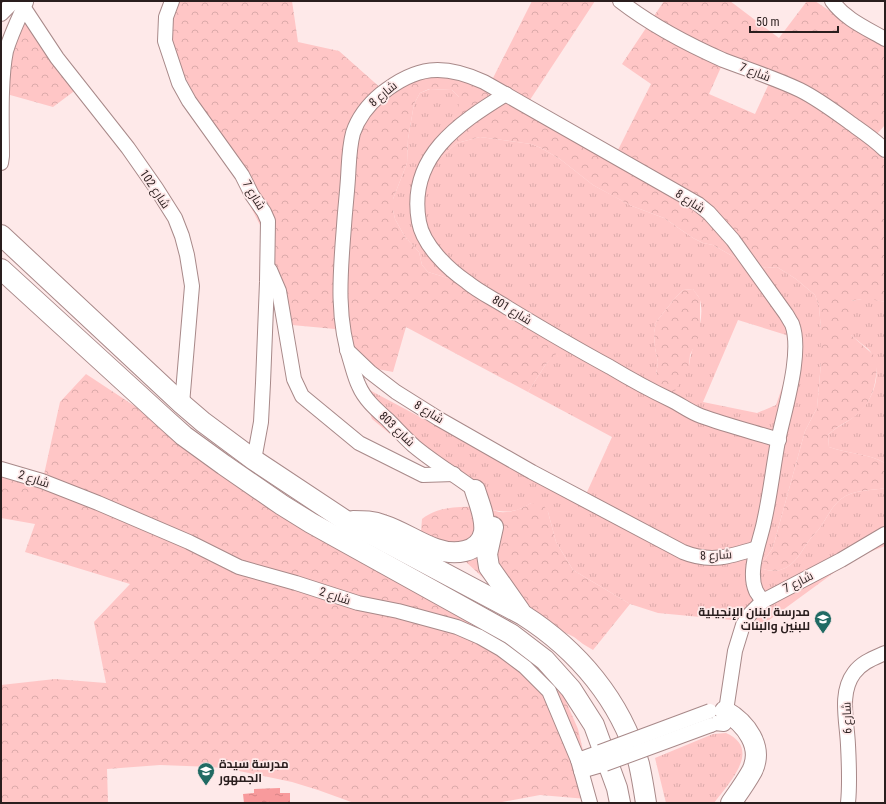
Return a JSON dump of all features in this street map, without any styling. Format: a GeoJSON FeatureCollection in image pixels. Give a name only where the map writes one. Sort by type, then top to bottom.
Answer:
{"type":"FeatureCollection","features":[{"type":"Feature","properties":{"kind":"highway"},"geometry":{"type":"LineString","coordinates":[[1,235],[182,404],[214,431],[254,460],[346,521],[523,616],[544,629],[566,647],[596,679],[607,696],[628,736],[639,764],[646,803]]}},
{"type":"Feature","properties":{"kind":"highway"},"geometry":{"type":"LineString","coordinates":[[1,269],[184,436],[255,488],[311,523],[511,634],[545,660],[571,689],[594,725],[617,788],[620,803]]}},
{"type":"Feature","properties":{"kind":"highway"},"geometry":{"type":"LineString","coordinates":[[346,521],[372,521],[400,531],[436,549],[454,553],[461,552],[470,549],[478,543],[482,538],[484,531],[482,514],[475,490]]}},
{"type":"Feature","properties":{"kind":"highway"},"geometry":{"type":"LineString","coordinates":[[475,490],[488,505],[493,519],[492,536],[487,554],[489,567],[523,616]]}},
{"type":"Feature","properties":{"kind":"highway"},"geometry":{"type":"LineString","coordinates":[[718,718],[739,735],[745,754],[742,769],[718,803]]}},
{"type":"Feature","properties":{"kind":"highway"},"geometry":{"type":"LineString","coordinates":[[718,718],[739,720],[745,727],[753,742],[755,754],[755,762],[752,771],[731,803]]}},
{"type":"Feature","properties":{"kind":"street","name":"شارع 7"},"geometry":{"type":"LineString","coordinates":[[172,1],[166,17],[165,41],[179,83],[189,101],[242,174],[252,195],[264,212],[268,221],[263,391],[261,422],[254,460]]}},
{"type":"Feature","properties":{"kind":"street","name":"شارع 7"},"geometry":{"type":"LineString","coordinates":[[620,1],[646,19],[694,46],[722,59],[780,81],[806,94],[840,115],[884,146]]}},
{"type":"Feature","properties":{"kind":"street"},"geometry":{"type":"LineString","coordinates":[[832,1],[839,10],[847,16],[885,39]]}},
{"type":"Feature","properties":{"kind":"street"},"geometry":{"type":"LineString","coordinates":[[1,14],[22,3]]}},
{"type":"Feature","properties":{"kind":"street"},"geometry":{"type":"LineString","coordinates":[[1,163],[2,79],[4,62],[10,38],[22,3]]}},
{"type":"Feature","properties":{"kind":"street","name":"شارع 102"},"geometry":{"type":"LineString","coordinates":[[22,3],[57,58],[123,142],[156,188],[175,218],[187,255],[192,286],[182,404]]}},
{"type":"Feature","properties":{"kind":"street","name":"شارع 8"},"geometry":{"type":"LineString","coordinates":[[757,548],[737,554],[709,558],[695,557],[683,552],[532,472],[439,419],[396,392],[370,372],[346,349],[341,325],[340,298],[349,154],[354,131],[364,112],[377,98],[402,79],[417,72],[449,70],[470,76],[506,94],[698,204],[715,219],[733,240],[773,294],[792,325],[795,348],[793,371],[778,440],[764,523],[753,569],[756,590],[763,601]]}},
{"type":"Feature","properties":{"kind":"street","name":"شارع 801"},"geometry":{"type":"LineString","coordinates":[[506,94],[458,126],[446,137],[429,160],[421,178],[418,212],[422,231],[433,250],[466,282],[556,338],[700,415],[778,440]]}},
{"type":"Feature","properties":{"kind":"street"},"geometry":{"type":"LineString","coordinates":[[267,263],[279,291],[294,379],[302,396],[359,443],[422,475],[454,474]]}},
{"type":"Feature","properties":{"kind":"street","name":"شارع 803"},"geometry":{"type":"LineString","coordinates":[[346,349],[358,385],[365,398],[414,445],[432,460],[475,490]]}},
{"type":"Feature","properties":{"kind":"street","name":"شارع 2"},"geometry":{"type":"LineString","coordinates":[[1,469],[42,481],[98,503],[189,542],[239,567],[358,603],[398,611],[457,627],[480,637],[513,657],[549,691],[580,766],[590,803]]}},
{"type":"Feature","properties":{"kind":"street","name":"شارع 7"},"geometry":{"type":"LineString","coordinates":[[718,718],[739,636],[743,625],[750,614],[763,601],[841,560],[885,534]]}},
{"type":"Feature","properties":{"kind":"street","name":"شارع 6"},"geometry":{"type":"LineString","coordinates":[[848,803],[849,771],[845,708],[846,692],[850,679],[859,668],[867,661],[885,653]]}},
{"type":"Feature","properties":{"kind":"street"},"geometry":{"type":"LineString","coordinates":[[580,766],[718,718]]}},
{"type":"Feature","properties":{"kind":"green space"},"geometry":{"type":"Polygon","coordinates":[[[168,1],[292,1],[298,42],[339,51],[383,90],[416,72],[492,80],[532,1],[595,1],[522,112],[612,162],[651,84],[622,64],[664,1],[730,1],[779,38],[807,1],[815,1],[885,48],[885,125],[868,144],[885,160],[885,302],[868,299],[851,301],[851,335],[877,358],[875,383],[870,398],[861,411],[828,435],[829,447],[872,457],[885,463],[885,488],[851,493],[841,499],[834,506],[798,557],[786,568],[777,571],[759,568],[772,549],[805,431],[817,408],[821,363],[821,330],[819,306],[815,295],[796,279],[777,267],[766,268],[734,257],[713,245],[703,243],[693,238],[664,218],[632,206],[613,196],[593,185],[560,159],[531,144],[480,137],[457,143],[441,157],[432,152],[434,141],[442,137],[447,132],[458,109],[459,97],[452,90],[429,89],[420,93],[414,104],[408,139],[407,163],[393,199],[395,219],[405,237],[419,252],[422,265],[428,272],[451,279],[562,348],[546,364],[528,392],[406,327],[393,372],[356,365],[335,329],[281,324],[261,227],[165,37],[168,1]],[[726,56],[709,94],[755,114],[772,77],[726,56]]]}},
{"type":"Feature","properties":{"kind":"green space"},"geometry":{"type":"Polygon","coordinates":[[[26,12],[77,89],[53,107],[3,93],[9,58],[26,12]]]}},
{"type":"Feature","properties":{"kind":"green space"},"geometry":{"type":"Polygon","coordinates":[[[430,89],[452,90],[459,97],[459,109],[454,118],[441,157],[457,143],[480,137],[531,144],[560,159],[593,185],[632,206],[664,218],[693,238],[703,243],[713,245],[734,257],[766,268],[777,267],[796,279],[815,295],[819,306],[821,330],[821,363],[817,408],[805,431],[772,549],[759,568],[777,571],[786,568],[798,557],[838,502],[851,493],[862,491],[885,488],[885,546],[854,558],[765,623],[658,613],[630,604],[573,570],[556,542],[548,512],[531,503],[520,509],[510,511],[488,509],[425,463],[372,419],[360,385],[582,503],[612,437],[528,392],[553,356],[459,284],[451,279],[428,272],[422,265],[419,252],[405,237],[395,219],[393,199],[407,163],[408,139],[414,104],[420,93],[430,89]],[[693,289],[683,290],[656,322],[654,333],[658,362],[656,375],[689,366],[701,317],[700,300],[693,289]],[[738,320],[703,402],[757,413],[776,405],[799,339],[738,320]]]}},
{"type":"Feature","properties":{"kind":"green space"},"geometry":{"type":"Polygon","coordinates":[[[693,289],[700,299],[700,334],[690,355],[689,366],[674,393],[659,386],[656,375],[658,362],[654,333],[656,322],[683,290],[693,289]]]}},
{"type":"Feature","properties":{"kind":"green space"},"geometry":{"type":"Polygon","coordinates":[[[872,299],[885,302],[885,463],[865,455],[829,447],[828,435],[853,418],[862,409],[868,402],[875,385],[876,368],[874,359],[870,351],[851,335],[851,301],[872,299]]]}},
{"type":"Feature","properties":{"kind":"green space"},"geometry":{"type":"Polygon","coordinates":[[[86,374],[288,507],[477,613],[555,682],[564,697],[578,729],[586,763],[587,799],[540,795],[497,803],[354,803],[292,782],[239,771],[213,767],[160,765],[107,769],[108,803],[1,803],[1,685],[55,679],[106,683],[94,622],[130,584],[25,552],[35,524],[1,518],[1,472],[43,479],[60,402],[86,374]]]}},
{"type":"Feature","properties":{"kind":"green space"},"geometry":{"type":"Polygon","coordinates":[[[531,503],[543,504],[548,512],[556,542],[573,570],[630,604],[593,650],[492,586],[466,562],[421,532],[422,519],[434,512],[448,508],[470,507],[508,512],[520,509],[531,503]]]}},
{"type":"Feature","properties":{"kind":"green space"},"geometry":{"type":"Polygon","coordinates":[[[726,733],[737,740],[742,748],[742,757],[734,777],[714,803],[666,803],[655,758],[713,734],[726,733]]]}},
{"type":"Feature","properties":{"kind":"water"},"geometry":{"type":"Polygon","coordinates":[[[280,788],[280,793],[290,793],[290,803],[244,803],[243,794],[254,793],[254,789],[280,788]]]}},
{"type":"Feature","properties":{"kind":"place","name":"مدرسة لبنان الإنجيلية للبنين والبنات"},"geometry":{"type":"Point","coordinates":[823,634]}},
{"type":"Feature","properties":{"kind":"place","name":"مدرسة سيدة الجمهور"},"geometry":{"type":"Point","coordinates":[206,786]}}]}
